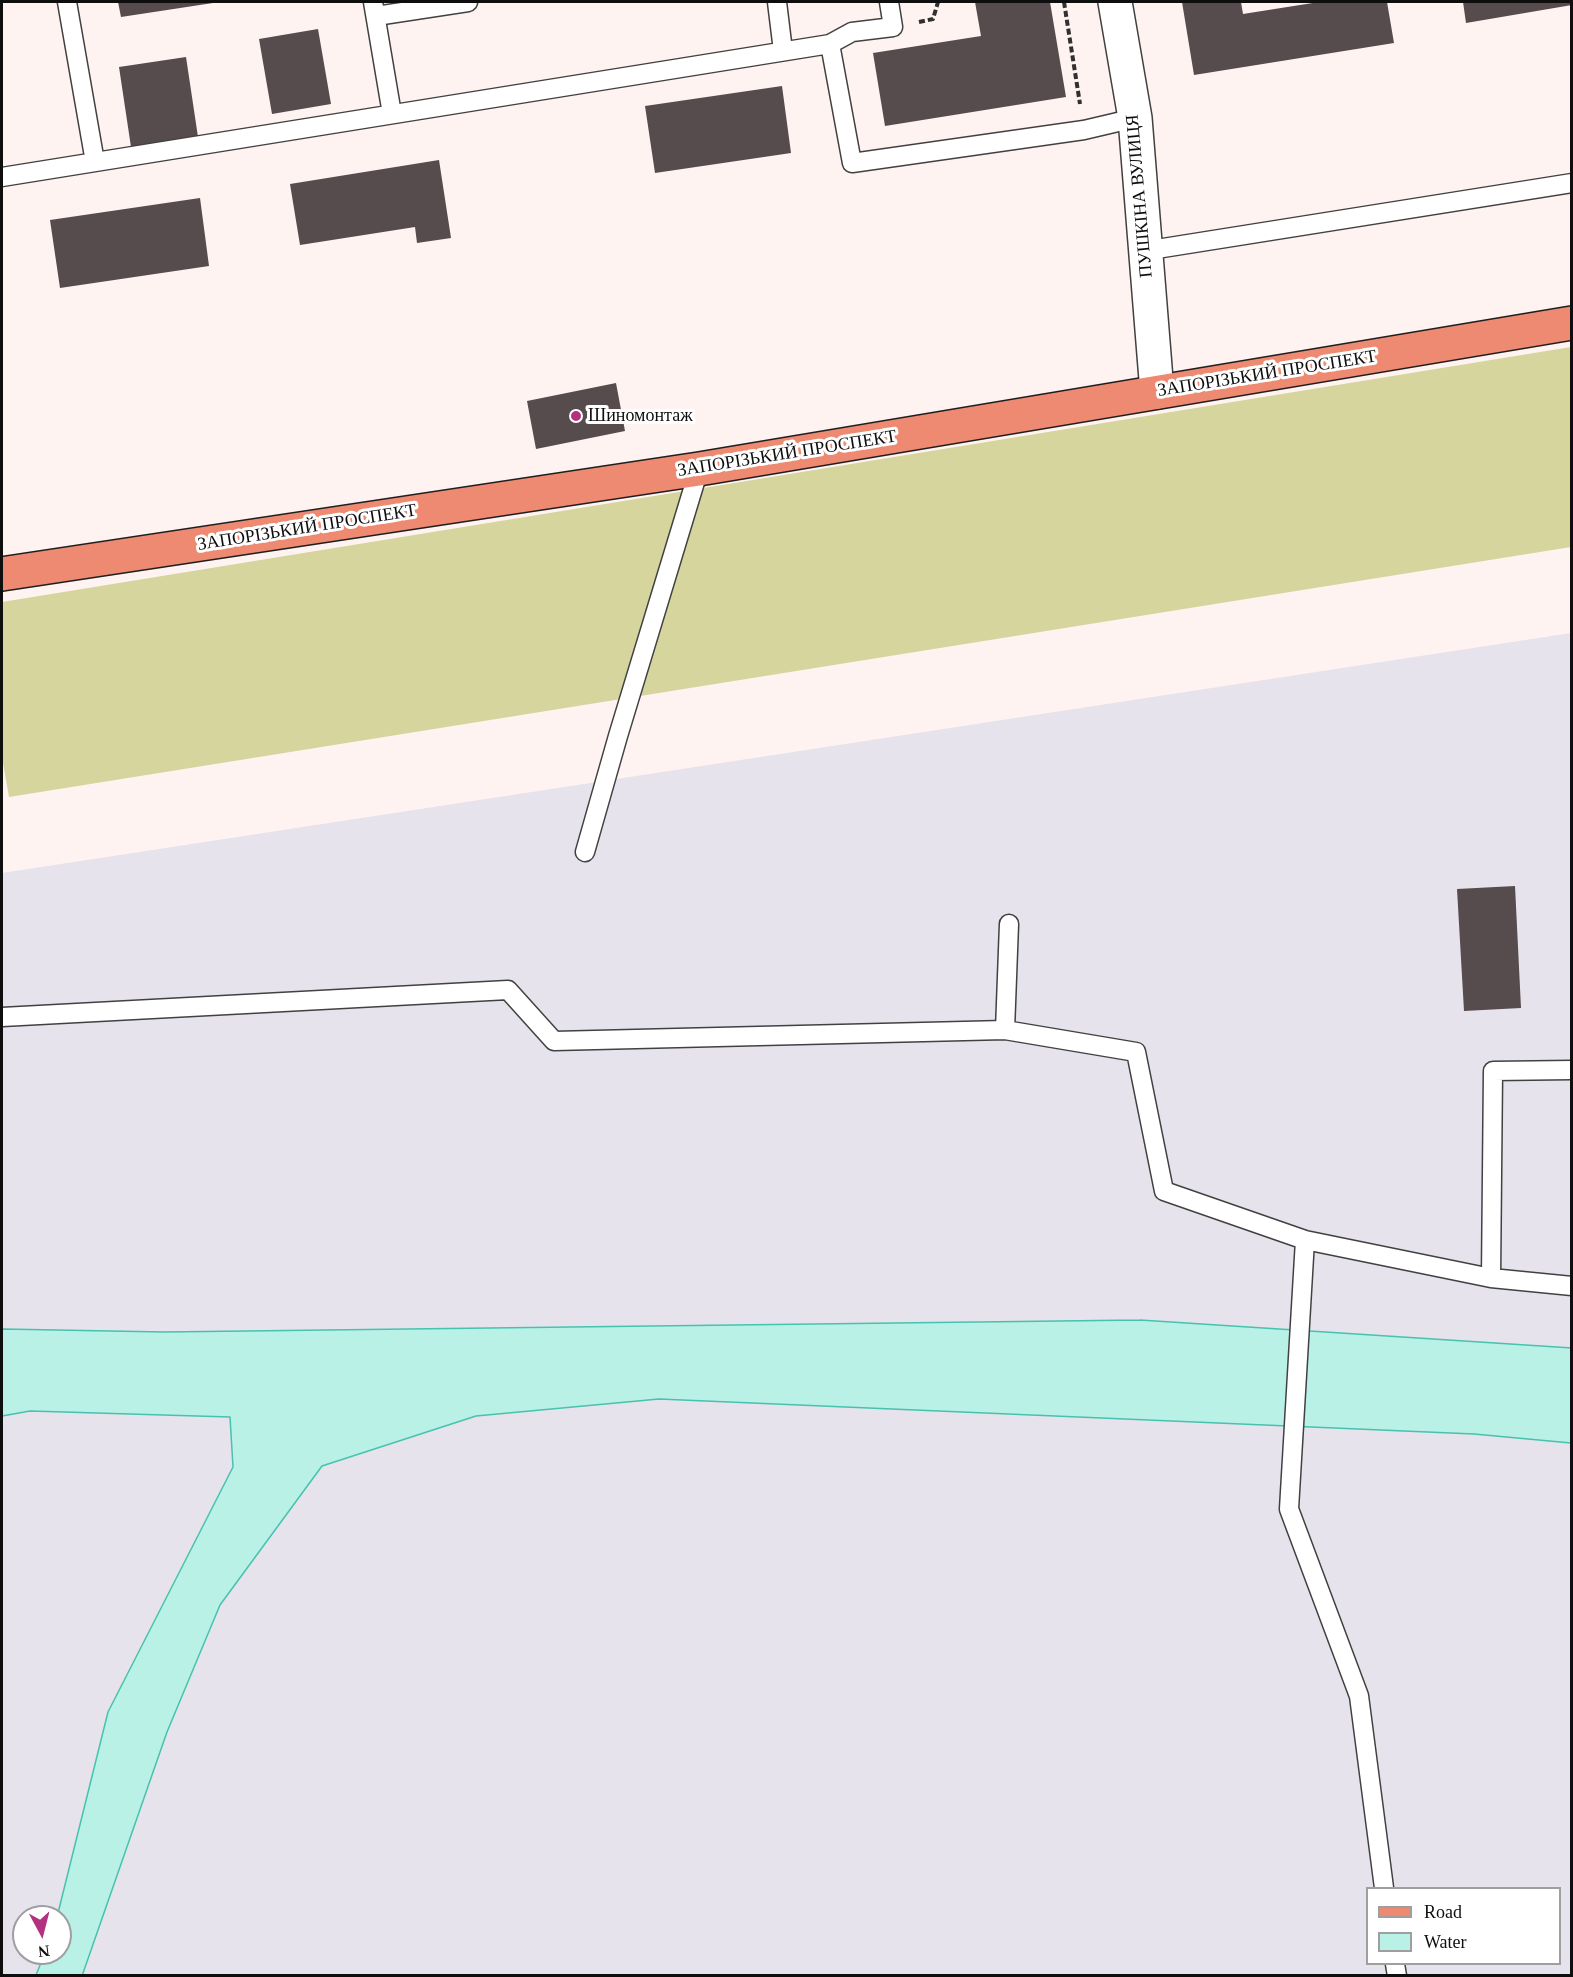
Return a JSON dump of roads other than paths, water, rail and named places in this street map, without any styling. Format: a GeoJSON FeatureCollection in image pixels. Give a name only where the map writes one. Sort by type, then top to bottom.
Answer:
{"type":"FeatureCollection","features":[{"type":"Feature","properties":{"kind":"main road","name":"ЗАПОРІЗЬКИЙ ПРОСПЕКТ"},"geometry":{"type":"LineString","coordinates":[[2,574],[699,469],[1572,323]]}},
{"type":"Feature","properties":{"kind":"street","name":"ПУШКІНА ВУЛИЦЯ"},"geometry":{"type":"LineString","coordinates":[[1115,2],[1134,118],[1156,392]]}},
{"type":"Feature","properties":{"kind":"lane"},"geometry":{"type":"LineString","coordinates":[[67,2],[95,162]]}},
{"type":"Feature","properties":{"kind":"lane"},"geometry":{"type":"LineString","coordinates":[[392,114],[374,9],[468,2]]}},
{"type":"Feature","properties":{"kind":"lane"},"geometry":{"type":"LineString","coordinates":[[777,2],[783,51]]}},
{"type":"Feature","properties":{"kind":"lane"},"geometry":{"type":"LineString","coordinates":[[2,177],[830,44],[852,32],[893,27],[889,2]]}},
{"type":"Feature","properties":{"kind":"lane"},"geometry":{"type":"LineString","coordinates":[[830,44],[852,163],[1084,130],[1134,118]]}},
{"type":"Feature","properties":{"kind":"lane"},"geometry":{"type":"LineString","coordinates":[[1144,250],[1572,183]]}},
{"type":"Feature","properties":{"kind":"lane"},"geometry":{"type":"LineString","coordinates":[[585,852],[699,469]]}},
{"type":"Feature","properties":{"kind":"lane"},"geometry":{"type":"LineString","coordinates":[[1005,1030],[1009,924]]}},
{"type":"Feature","properties":{"kind":"lane"},"geometry":{"type":"LineString","coordinates":[[2,1017],[508,990],[554,1041],[1005,1030],[1136,1052],[1164,1191],[1305,1240],[1491,1278],[1572,1286]]}},
{"type":"Feature","properties":{"kind":"lane"},"geometry":{"type":"LineString","coordinates":[[1491,1278],[1493,1071],[1572,1070]]}},
{"type":"Feature","properties":{"kind":"lane"},"geometry":{"type":"LineString","coordinates":[[1305,1240],[1289,1509],[1359,1696],[1384,1887]]}},
{"type":"Feature","properties":{"kind":"water"},"geometry":{"type":"Polygon","coordinates":[[[1140,1320],[1572,1348],[1571,1443],[1474,1434],[659,1399],[476,1416],[322,1466],[220,1605],[167,1732],[82,1976],[36,1975],[40,1965],[72,1965],[72,1905],[60,1905],[108,1712],[233,1467],[230,1417],[30,1411],[2,1416],[2,1329],[164,1332],[1140,1320]]]}},
{"type":"Feature","properties":{"kind":"place","name":"Шиномонтаж"},"geometry":{"type":"Point","coordinates":[576,416]}}]}
